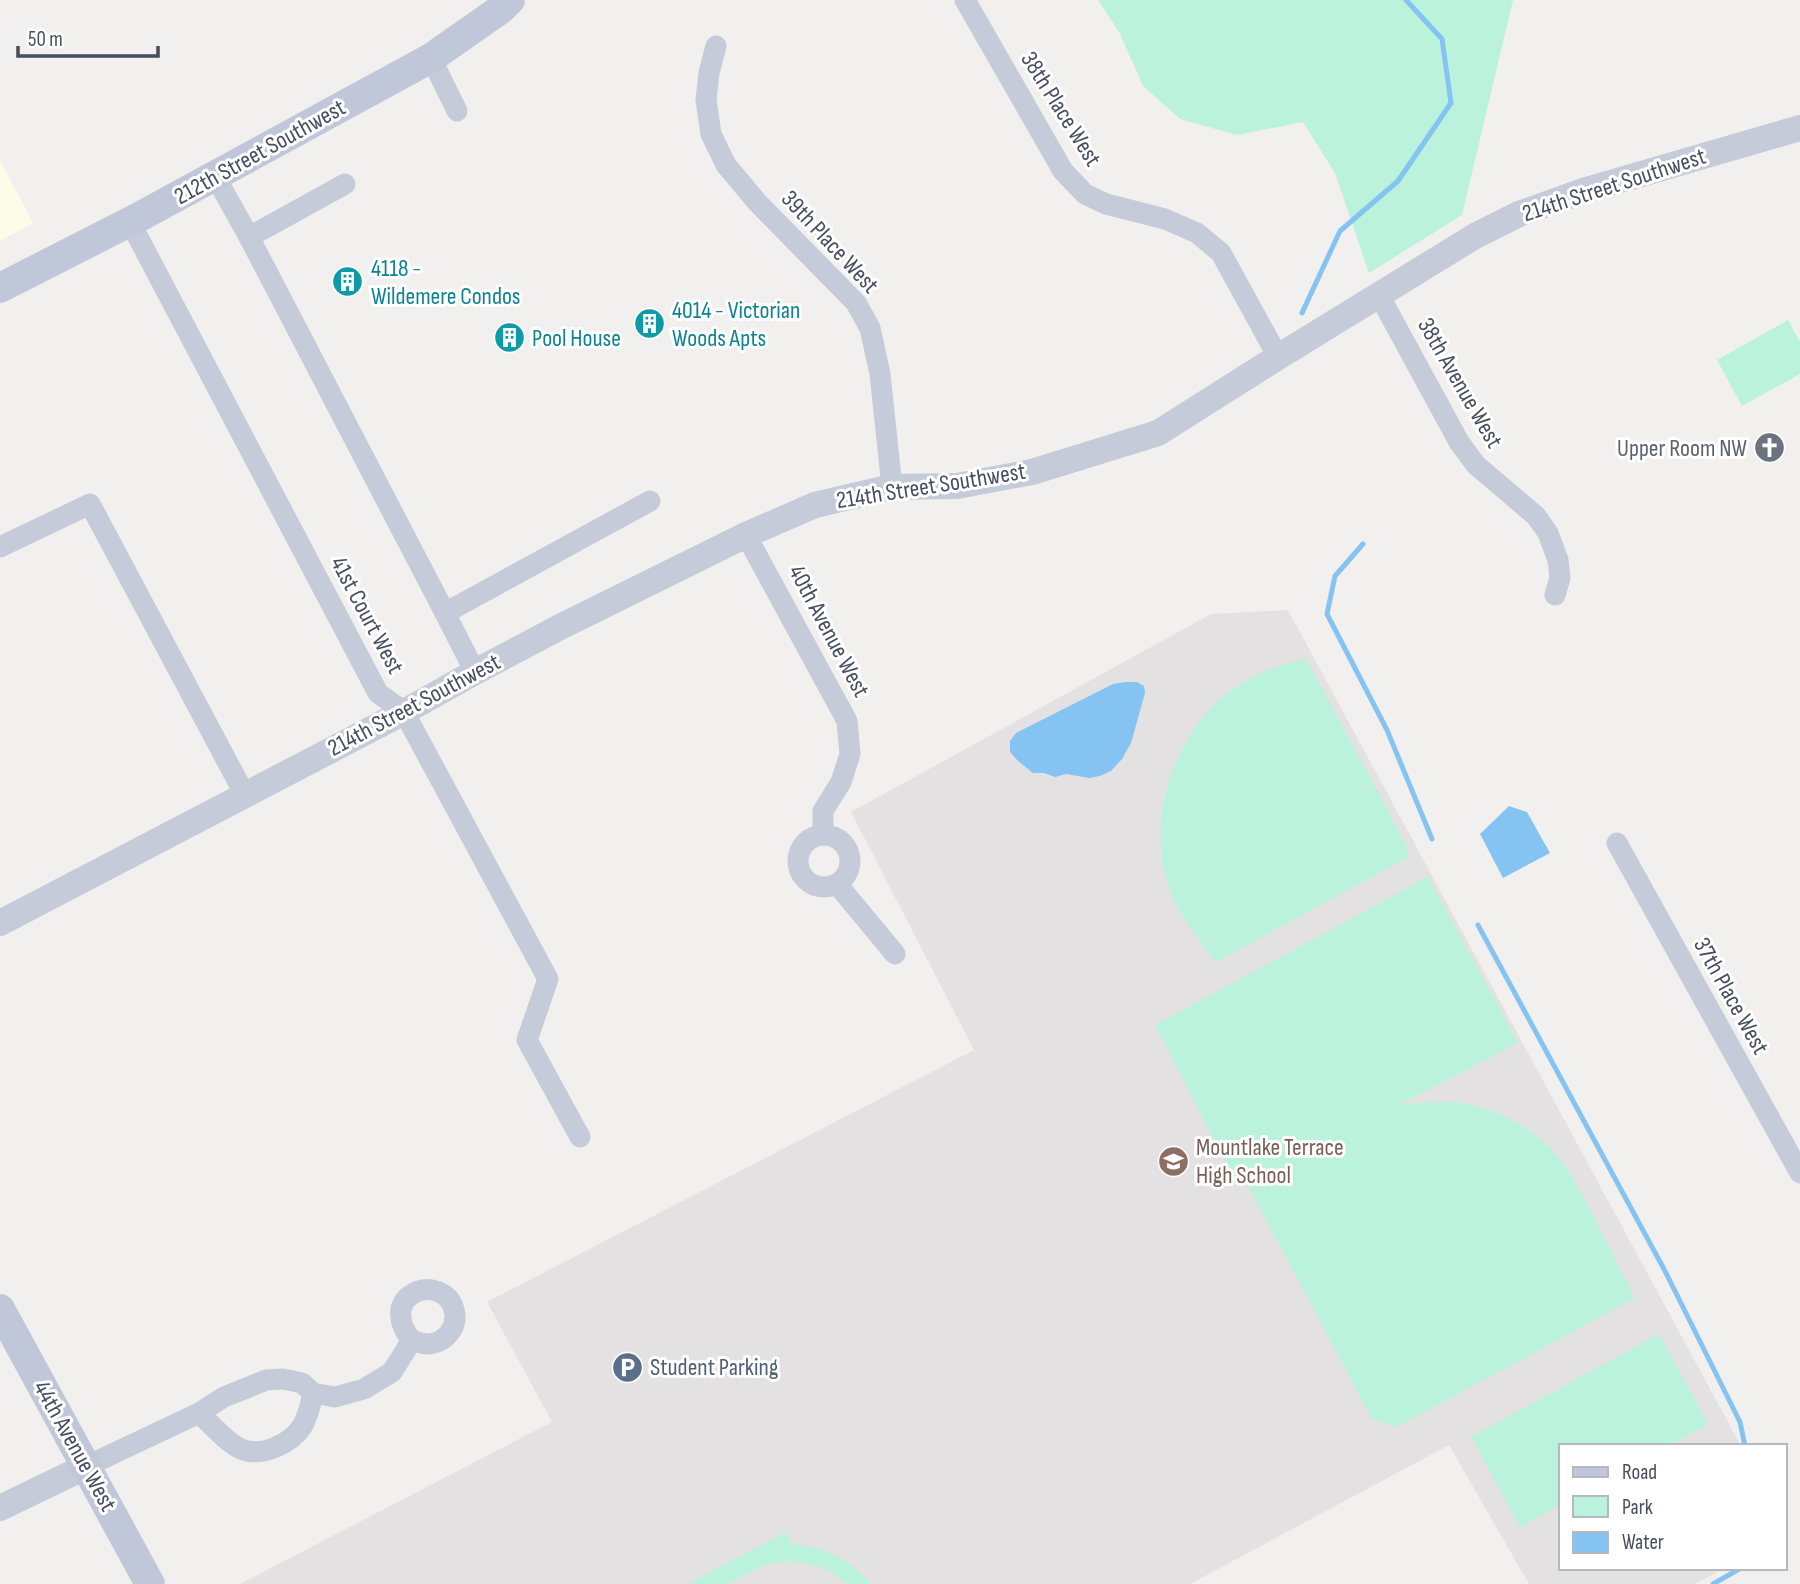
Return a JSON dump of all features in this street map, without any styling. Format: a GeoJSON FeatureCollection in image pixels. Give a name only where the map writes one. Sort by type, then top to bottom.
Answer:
{"type":"FeatureCollection","features":[{"type":"Feature","properties":{"kind":"main road","name":"212th Street Southwest"},"geometry":{"type":"LineString","coordinates":[[0,288],[130,222],[430,58],[510,0]]}},
{"type":"Feature","properties":{"kind":"main road","name":"44th Avenue West"},"geometry":{"type":"LineString","coordinates":[[0,1309],[150,1584]]}},
{"type":"Feature","properties":{"kind":"street","name":"38th Place West"},"geometry":{"type":"LineString","coordinates":[[965,0],[1063,171],[1085,194],[1106,204],[1165,219],[1197,233],[1221,253],[1278,357]]}},
{"type":"Feature","properties":{"kind":"street","name":"39th Place West"},"geometry":{"type":"LineString","coordinates":[[716,46],[706,100],[711,134],[726,165],[757,202],[856,303],[870,328],[880,374],[892,487]]}},
{"type":"Feature","properties":{"kind":"street"},"geometry":{"type":"LineString","coordinates":[[430,58],[457,111]]}},
{"type":"Feature","properties":{"kind":"street","name":"214th Street Southwest"},"geometry":{"type":"LineString","coordinates":[[0,923],[404,712],[475,672],[746,535],[815,505],[892,487],[957,486],[1032,472],[1158,433],[1475,236],[1519,214],[1583,191],[1800,128]]}},
{"type":"Feature","properties":{"kind":"street"},"geometry":{"type":"LineString","coordinates":[[215,176],[475,672]]}},
{"type":"Feature","properties":{"kind":"street"},"geometry":{"type":"LineString","coordinates":[[249,237],[345,184]]}},
{"type":"Feature","properties":{"kind":"street","name":"41st Court West"},"geometry":{"type":"LineString","coordinates":[[130,222],[378,693],[404,712],[548,979],[527,1040],[580,1137]]}},
{"type":"Feature","properties":{"kind":"street","name":"38th Avenue West"},"geometry":{"type":"LineString","coordinates":[[1379,295],[1459,442],[1476,465],[1536,516],[1548,533],[1558,560],[1560,578],[1555,595]]}},
{"type":"Feature","properties":{"kind":"street"},"geometry":{"type":"LineString","coordinates":[[445,613],[650,501]]}},
{"type":"Feature","properties":{"kind":"street"},"geometry":{"type":"LineString","coordinates":[[0,547],[90,504],[245,795]]}},
{"type":"Feature","properties":{"kind":"street","name":"40th Avenue West"},"geometry":{"type":"LineString","coordinates":[[746,535],[847,721],[850,754],[841,782],[823,811],[822,835]]}},
{"type":"Feature","properties":{"kind":"street"},"geometry":{"type":"LineString","coordinates":[[814,836],[838,839],[849,851],[849,868],[846,876],[837,884],[825,888],[817,887],[803,878],[799,871],[798,854],[814,836]]}},
{"type":"Feature","properties":{"kind":"street","name":"37th Place West"},"geometry":{"type":"LineString","coordinates":[[1617,843],[1800,1173]]}},
{"type":"Feature","properties":{"kind":"street"},"geometry":{"type":"LineString","coordinates":[[837,884],[895,954]]}},
{"type":"Feature","properties":{"kind":"street"},"geometry":{"type":"LineString","coordinates":[[0,1507],[199,1413],[224,1397],[266,1380],[283,1379],[302,1383],[313,1393],[335,1397],[364,1389],[392,1372],[412,1340]]}},
{"type":"Feature","properties":{"kind":"street"},"geometry":{"type":"LineString","coordinates":[[199,1413],[240,1449],[257,1452],[274,1448],[291,1439],[302,1426],[313,1393]]}},
{"type":"Feature","properties":{"kind":"shaded area"},"geometry":{"type":"Polygon","coordinates":[[[0,160],[33,223],[0,241],[0,160]]]}},
{"type":"Feature","properties":{"kind":"shaded area","name":"Mountlake Terrace High School"},"geometry":{"type":"Polygon","coordinates":[[[1288,610],[1740,1444],[1559,1444],[1559,1570],[1721,1570],[1695,1584],[1529,1584],[1449,1445],[1190,1584],[240,1584],[552,1422],[487,1302],[974,1050],[851,812],[1211,614],[1288,610]]]}},
{"type":"Feature","properties":{"kind":"green space"},"geometry":{"type":"Polygon","coordinates":[[[1098,0],[1513,0],[1462,215],[1369,273],[1335,173],[1303,122],[1237,135],[1180,119],[1143,86],[1119,32],[1098,0]]]}},
{"type":"Feature","properties":{"kind":"green space"},"geometry":{"type":"Polygon","coordinates":[[[1788,320],[1800,342],[1800,374],[1742,406],[1717,360],[1788,320]]]}},
{"type":"Feature","properties":{"kind":"green space"},"geometry":{"type":"Polygon","coordinates":[[[1306,659],[1409,850],[1407,858],[1216,962],[1181,913],[1164,875],[1161,827],[1167,785],[1174,765],[1190,736],[1215,704],[1230,691],[1265,671],[1306,659]]]}},
{"type":"Feature","properties":{"kind":"green space"},"geometry":{"type":"Polygon","coordinates":[[[1428,877],[1518,1043],[1399,1105],[1439,1102],[1467,1104],[1513,1121],[1540,1139],[1562,1162],[1576,1184],[1635,1298],[1397,1427],[1372,1419],[1247,1184],[1239,1188],[1155,1025],[1428,877]]]}},
{"type":"Feature","properties":{"kind":"green space"},"geometry":{"type":"Polygon","coordinates":[[[1659,1334],[1708,1424],[1672,1444],[1559,1444],[1559,1506],[1520,1527],[1471,1437],[1659,1334]]]}},
{"type":"Feature","properties":{"kind":"green space"},"geometry":{"type":"Polygon","coordinates":[[[785,1532],[792,1544],[836,1555],[854,1567],[871,1584],[847,1584],[821,1567],[792,1561],[763,1566],[726,1584],[689,1584],[785,1532]]]}},
{"type":"Feature","properties":{"kind":"water"},"geometry":{"type":"Polygon","coordinates":[[[1137,682],[1144,686],[1145,693],[1131,743],[1111,771],[1089,778],[1033,773],[1010,752],[1010,741],[1016,733],[1113,684],[1137,682]]]}},
{"type":"Feature","properties":{"kind":"water"},"geometry":{"type":"Polygon","coordinates":[[[1509,806],[1527,812],[1550,853],[1503,878],[1480,834],[1509,806]]]}},
{"type":"Feature","properties":{"kind":"waterway"},"geometry":{"type":"LineString","coordinates":[[1302,313],[1340,231],[1398,181],[1451,103],[1442,39],[1406,0]]}},
{"type":"Feature","properties":{"kind":"waterway"},"geometry":{"type":"LineString","coordinates":[[1363,544],[1335,576],[1327,614],[1387,730],[1432,839]]}},
{"type":"Feature","properties":{"kind":"waterway"},"geometry":{"type":"LineString","coordinates":[[1478,925],[1665,1271],[1740,1422],[1745,1444]]}},
{"type":"Feature","properties":{"kind":"waterway"},"geometry":{"type":"LineString","coordinates":[[1713,1584],[1738,1570]]}},
{"type":"Feature","properties":{"kind":"place","name":"4118 - Wildemere Condos"},"geometry":{"type":"Point","coordinates":[348,282]}},
{"type":"Feature","properties":{"kind":"place","name":"4014 - Victorian Woods Apts"},"geometry":{"type":"Point","coordinates":[649,324]}},
{"type":"Feature","properties":{"kind":"place","name":"Pool House"},"geometry":{"type":"Point","coordinates":[509,338]}},
{"type":"Feature","properties":{"kind":"place","name":"Upper Room NW"},"geometry":{"type":"Point","coordinates":[1770,448]}},
{"type":"Feature","properties":{"kind":"place","name":"Mountlake Terrace High School"},"geometry":{"type":"Point","coordinates":[1173,1161]}},
{"type":"Feature","properties":{"kind":"place","name":"Student Parking"},"geometry":{"type":"Point","coordinates":[627,1367]}}]}
